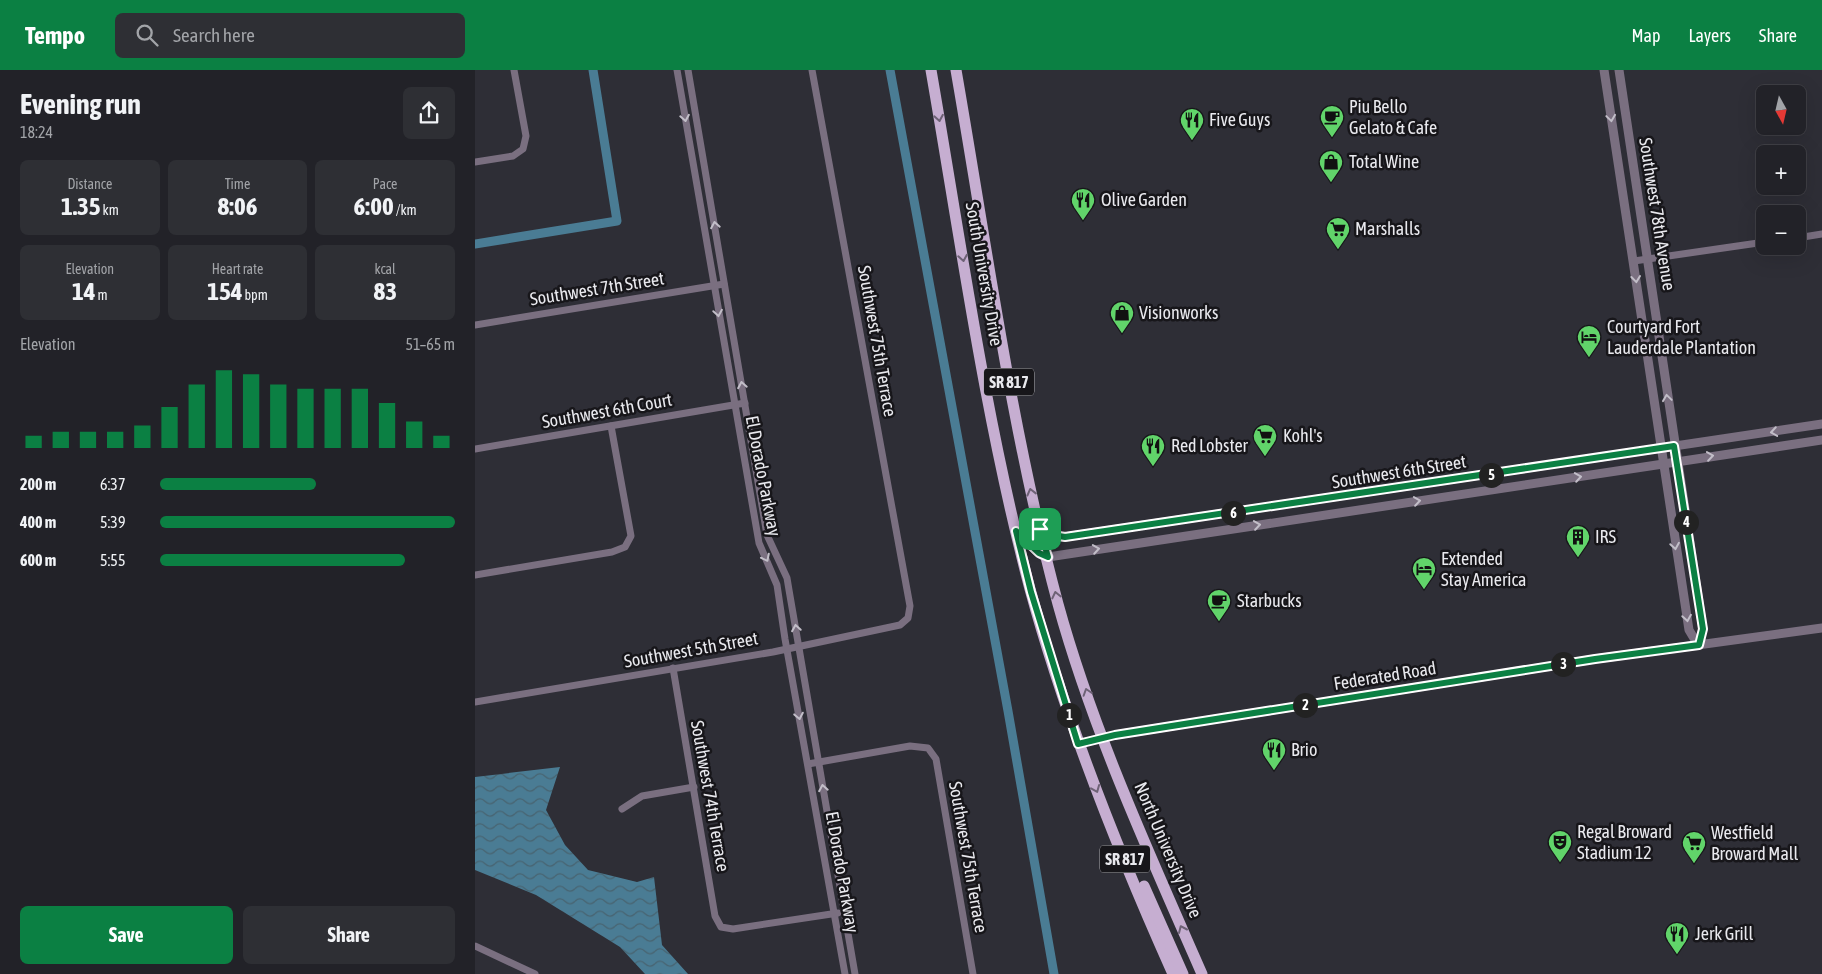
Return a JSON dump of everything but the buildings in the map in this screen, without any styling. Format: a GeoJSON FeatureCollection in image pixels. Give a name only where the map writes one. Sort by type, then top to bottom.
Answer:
{"type":"FeatureCollection","features":[{"type":"Feature","properties":{"kind":"main road","name":"South University Drive"},"geometry":{"type":"LineString","coordinates":[[931,70],[998,457],[1031,592],[1078,744]]}},
{"type":"Feature","properties":{"kind":"main road","name":"South University Drive"},"geometry":{"type":"LineString","coordinates":[[956,70],[1024,464],[1067,633],[1103,738]]}},
{"type":"Feature","properties":{"kind":"main road"},"geometry":{"type":"LineString","coordinates":[[1016,531],[1039,553],[1048,557]]}},
{"type":"Feature","properties":{"kind":"main road","name":"North University Drive"},"geometry":{"type":"LineString","coordinates":[[1103,738],[1202,974]]}},
{"type":"Feature","properties":{"kind":"main road","name":"SR 817"},"geometry":{"type":"LineString","coordinates":[[1078,744],[1173,974]]}},
{"type":"Feature","properties":{"kind":"main road"},"geometry":{"type":"LineString","coordinates":[[1130,873],[1143,885],[1183,974]]}},
{"type":"Feature","properties":{"kind":"street"},"geometry":{"type":"LineString","coordinates":[[475,162],[513,156],[523,149],[527,136],[514,70]]}},
{"type":"Feature","properties":{"kind":"street"},"geometry":{"type":"LineString","coordinates":[[677,71],[689,70]]}},
{"type":"Feature","properties":{"kind":"street","name":"El Dorado Parkway"},"geometry":{"type":"LineString","coordinates":[[689,70],[767,535],[787,578],[855,974]]}},
{"type":"Feature","properties":{"kind":"street","name":"Southwest 75th Terrace"},"geometry":{"type":"LineString","coordinates":[[811,70],[910,606],[908,618]]}},
{"type":"Feature","properties":{"kind":"street","name":"Southwest 78th Avenue"},"geometry":{"type":"LineString","coordinates":[[1604,70],[1634,261],[1662,464],[1689,630],[1699,645]]}},
{"type":"Feature","properties":{"kind":"street","name":"El Dorado Parkway"},"geometry":{"type":"LineString","coordinates":[[677,71],[759,543],[777,585],[845,974]]}},
{"type":"Feature","properties":{"kind":"street","name":"Southwest 78th Avenue"},"geometry":{"type":"LineString","coordinates":[[1618,73],[1648,259],[1674,446],[1703,629],[1699,645]]}},
{"type":"Feature","properties":{"kind":"street"},"geometry":{"type":"LineString","coordinates":[[1806,237],[1822,234]]}},
{"type":"Feature","properties":{"kind":"street"},"geometry":{"type":"LineString","coordinates":[[1634,261],[1756,243]]}},
{"type":"Feature","properties":{"kind":"street","name":"Southwest 7th Street"},"geometry":{"type":"LineString","coordinates":[[475,325],[725,284]]}},
{"type":"Feature","properties":{"kind":"street","name":"Southwest 6th Court"},"geometry":{"type":"LineString","coordinates":[[475,449],[745,404]]}},
{"type":"Feature","properties":{"kind":"street","name":"Southwest 6th Street"},"geometry":{"type":"LineString","coordinates":[[1040,529],[1053,535],[1065,537],[1822,424]]}},
{"type":"Feature","properties":{"kind":"street"},"geometry":{"type":"LineString","coordinates":[[475,575],[612,552],[625,547],[631,536],[611,426]]}},
{"type":"Feature","properties":{"kind":"street","name":"Southwest 6th Street"},"geometry":{"type":"LineString","coordinates":[[1048,557],[1822,440]]}},
{"type":"Feature","properties":{"kind":"street","name":"Southwest 5th Street"},"geometry":{"type":"LineString","coordinates":[[475,702],[787,649],[900,626],[908,618]]}},
{"type":"Feature","properties":{"kind":"street","name":"Federated Road"},"geometry":{"type":"LineString","coordinates":[[1078,744],[1103,738],[1595,659],[1822,628]]}},
{"type":"Feature","properties":{"kind":"street","name":"Southwest 74th Terrace"},"geometry":{"type":"LineString","coordinates":[[673,668],[715,916],[721,927],[733,929],[834,914]]}},
{"type":"Feature","properties":{"kind":"street","name":"Southwest 75th Terrace"},"geometry":{"type":"LineString","coordinates":[[819,762],[910,746],[928,748],[936,759],[973,974]]}},
{"type":"Feature","properties":{"kind":"street"},"geometry":{"type":"LineString","coordinates":[[808,764],[819,762]]}},
{"type":"Feature","properties":{"kind":"street"},"geometry":{"type":"LineString","coordinates":[[621,809],[642,796],[694,787]]}},
{"type":"Feature","properties":{"kind":"street"},"geometry":{"type":"LineString","coordinates":[[834,914],[844,912]]}},
{"type":"Feature","properties":{"kind":"street"},"geometry":{"type":"LineString","coordinates":[[475,946],[535,974]]}},
{"type":"Feature","properties":{"kind":"water"},"geometry":{"type":"Polygon","coordinates":[[[560,767],[546,810],[565,845],[588,870],[637,882],[654,877],[662,945],[688,974],[645,974],[620,947],[536,895],[475,870],[475,777],[560,767]]]}},
{"type":"Feature","properties":{"kind":"waterway"},"geometry":{"type":"LineString","coordinates":[[475,244],[617,221],[593,70]]}},
{"type":"Feature","properties":{"kind":"waterway"},"geometry":{"type":"LineString","coordinates":[[890,70],[1008,711],[1054,974]]}},
{"type":"Feature","properties":{"kind":"place","name":"Piu Bello Gelato & Cafe"},"geometry":{"type":"Point","coordinates":[1332,138]}},
{"type":"Feature","properties":{"kind":"place","name":"Five Guys"},"geometry":{"type":"Point","coordinates":[1192,141]}},
{"type":"Feature","properties":{"kind":"place","name":"Total Wine"},"geometry":{"type":"Point","coordinates":[1331,183]}},
{"type":"Feature","properties":{"kind":"place","name":"Olive Garden"},"geometry":{"type":"Point","coordinates":[1083,221]}},
{"type":"Feature","properties":{"kind":"place","name":"Marshalls"},"geometry":{"type":"Point","coordinates":[1338,250]}},
{"type":"Feature","properties":{"kind":"place","name":"Visionworks"},"geometry":{"type":"Point","coordinates":[1122,334]}},
{"type":"Feature","properties":{"kind":"place","name":"Courtyard Fort Lauderdale Plantation"},"geometry":{"type":"Point","coordinates":[1589,358]}},
{"type":"Feature","properties":{"kind":"place","name":"Kohl's"},"geometry":{"type":"Point","coordinates":[1265,457]}},
{"type":"Feature","properties":{"kind":"place","name":"Red Lobster"},"geometry":{"type":"Point","coordinates":[1153,467]}},
{"type":"Feature","properties":{"kind":"place","name":"IRS"},"geometry":{"type":"Point","coordinates":[1578,558]}},
{"type":"Feature","properties":{"kind":"place","name":"Extended Stay America"},"geometry":{"type":"Point","coordinates":[1424,590]}},
{"type":"Feature","properties":{"kind":"place","name":"Starbucks"},"geometry":{"type":"Point","coordinates":[1219,622]}},
{"type":"Feature","properties":{"kind":"place","name":"Brio"},"geometry":{"type":"Point","coordinates":[1274,771]}},
{"type":"Feature","properties":{"kind":"place","name":"Regal Broward Stadium 12"},"geometry":{"type":"Point","coordinates":[1560,863]}},
{"type":"Feature","properties":{"kind":"place","name":"Westfield Broward Mall"},"geometry":{"type":"Point","coordinates":[1694,864]}},
{"type":"Feature","properties":{"kind":"place","name":"Jerk Grill"},"geometry":{"type":"Point","coordinates":[1677,955]}},
{"type":"Feature","properties":{"kind":"route"},"geometry":{"type":"LineString","coordinates":[[1674,446],[1703,629],[1699,645],[1595,659],[1115,735],[1078,744],[1031,592],[1016,531],[1039,553],[1048,557],[1040,529],[1058,537],[1065,537],[1505,473],[1674,446]]}}]}
